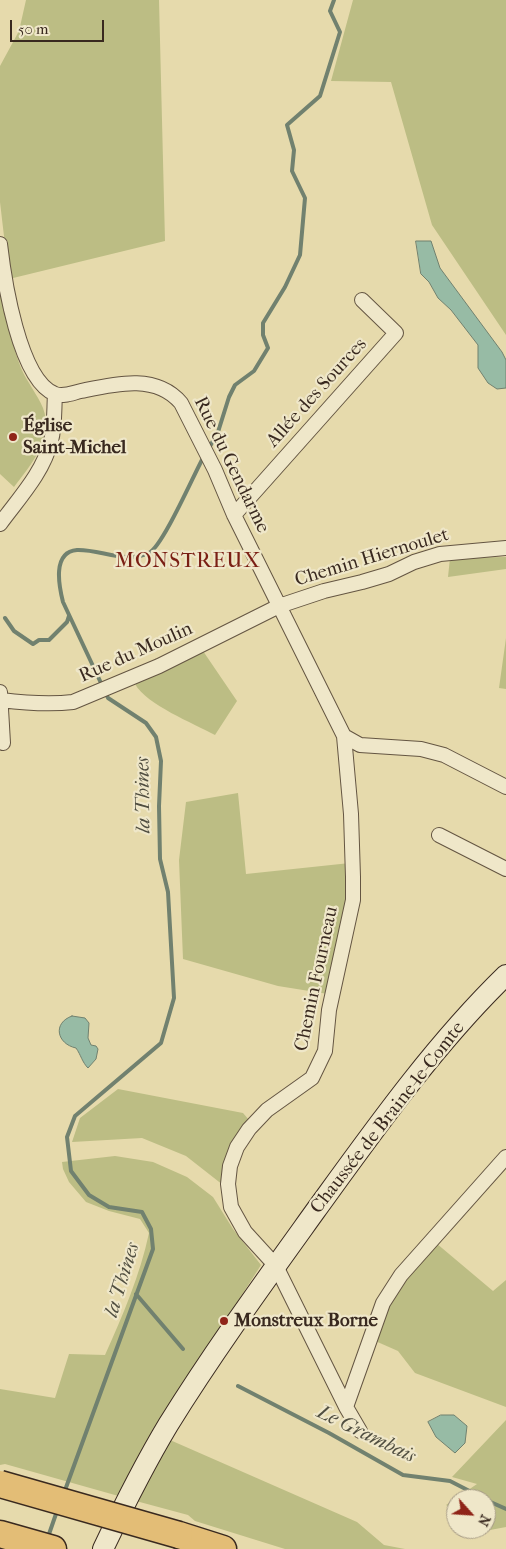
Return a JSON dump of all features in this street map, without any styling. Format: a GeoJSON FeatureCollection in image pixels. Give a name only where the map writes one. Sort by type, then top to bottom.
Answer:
{"type":"FeatureCollection","features":[{"type":"Feature","properties":{"kind":"highway"},"geometry":{"type":"LineString","coordinates":[[0,1484],[223,1549]]}},
{"type":"Feature","properties":{"kind":"highway"},"geometry":{"type":"LineString","coordinates":[[0,1534],[53,1549]]}},
{"type":"Feature","properties":{"kind":"main road","name":"Chaussée de Braine-le-Comte"},"geometry":{"type":"LineString","coordinates":[[103,1549],[135,1484],[168,1426],[201,1374],[276,1266],[345,1170],[423,1068],[457,1027],[506,975]]}},
{"type":"Feature","properties":{"kind":"street"},"geometry":{"type":"LineString","coordinates":[[0,244],[6,293],[24,351],[44,388],[54,394],[52,438],[46,457],[27,488],[0,524]]}},
{"type":"Feature","properties":{"kind":"street","name":"Allée des Sources"},"geometry":{"type":"LineString","coordinates":[[234,514],[396,333],[362,300]]}},
{"type":"Feature","properties":{"kind":"street","name":"Rue du Gendarme"},"geometry":{"type":"LineString","coordinates":[[54,394],[62,396],[141,383],[154,384],[166,388],[181,402],[344,736]]}},
{"type":"Feature","properties":{"kind":"street","name":"Chemin Hiernoulet"},"geometry":{"type":"LineString","coordinates":[[279,606],[324,591],[389,574],[414,562],[440,554],[506,548]]}},
{"type":"Feature","properties":{"kind":"street","name":"Rue du Moulin"},"geometry":{"type":"LineString","coordinates":[[1,696],[22,703],[72,702],[159,666],[279,606]]}},
{"type":"Feature","properties":{"kind":"street"},"geometry":{"type":"LineString","coordinates":[[1,696],[3,743]]}},
{"type":"Feature","properties":{"kind":"street"},"geometry":{"type":"LineString","coordinates":[[344,736],[360,745],[421,749],[444,755],[506,787]]}},
{"type":"Feature","properties":{"kind":"street","name":"Chemin Fourneau"},"geometry":{"type":"LineString","coordinates":[[276,1266],[245,1232],[231,1207],[228,1184],[230,1166],[237,1147],[248,1129],[267,1110],[312,1078],[326,1051],[330,1010],[353,900],[351,814],[344,736]]}},
{"type":"Feature","properties":{"kind":"street"},"geometry":{"type":"LineString","coordinates":[[439,834],[506,869]]}},
{"type":"Feature","properties":{"kind":"street"},"geometry":{"type":"LineString","coordinates":[[346,1408],[383,1303],[401,1275],[506,1157]]}},
{"type":"Feature","properties":{"kind":"street"},"geometry":{"type":"LineString","coordinates":[[276,1266],[346,1408],[360,1432]]}},
{"type":"Feature","properties":{"kind":"green space"},"geometry":{"type":"Polygon","coordinates":[[[26,0],[159,0],[165,241],[9,279],[0,202],[0,66],[19,31],[26,0]]]}},
{"type":"Feature","properties":{"kind":"green space"},"geometry":{"type":"Polygon","coordinates":[[[353,0],[506,0],[506,335],[432,225],[391,82],[331,81],[353,0]]]}},
{"type":"Feature","properties":{"kind":"green space"},"geometry":{"type":"Polygon","coordinates":[[[0,279],[17,358],[23,373],[43,408],[46,419],[43,440],[39,450],[14,487],[0,474],[0,279]]]}},
{"type":"Feature","properties":{"kind":"green space"},"geometry":{"type":"Polygon","coordinates":[[[506,557],[506,569],[448,577],[450,558],[506,557]]]}},
{"type":"Feature","properties":{"kind":"green space"},"geometry":{"type":"Polygon","coordinates":[[[506,638],[506,689],[499,688],[506,638]]]}},
{"type":"Feature","properties":{"kind":"green space"},"geometry":{"type":"Polygon","coordinates":[[[203,651],[237,701],[215,735],[149,699],[135,684],[203,651]]]}},
{"type":"Feature","properties":{"kind":"green space"},"geometry":{"type":"Polygon","coordinates":[[[238,793],[246,874],[350,863],[348,896],[328,994],[278,986],[183,959],[179,860],[186,802],[238,793]]]}},
{"type":"Feature","properties":{"kind":"green space"},"geometry":{"type":"Polygon","coordinates":[[[118,1089],[243,1113],[249,1120],[230,1145],[223,1185],[186,1156],[142,1138],[72,1142],[80,1118],[118,1089]]]}},
{"type":"Feature","properties":{"kind":"green space"},"geometry":{"type":"Polygon","coordinates":[[[115,1156],[153,1162],[187,1177],[213,1197],[233,1229],[261,1265],[176,1398],[122,1497],[5,1464],[0,1465],[0,1389],[55,1398],[69,1354],[105,1355],[130,1295],[149,1233],[140,1219],[109,1211],[86,1202],[69,1182],[62,1162],[115,1156]]]}},
{"type":"Feature","properties":{"kind":"green space"},"geometry":{"type":"Polygon","coordinates":[[[436,1243],[493,1291],[506,1280],[506,1407],[415,1373],[398,1351],[373,1340],[387,1306],[405,1279],[436,1243]]]}},
{"type":"Feature","properties":{"kind":"green space"},"geometry":{"type":"Polygon","coordinates":[[[506,1420],[506,1527],[496,1529],[496,1489],[470,1489],[477,1484],[452,1477],[506,1420]]]}},
{"type":"Feature","properties":{"kind":"green space"},"geometry":{"type":"Polygon","coordinates":[[[170,1440],[357,1522],[384,1545],[405,1549],[285,1549],[195,1521],[188,1515],[136,1501],[170,1440]]]}},
{"type":"Feature","properties":{"kind":"shaded area"},"geometry":{"type":"Polygon","coordinates":[[[416,241],[431,241],[440,268],[502,352],[506,360],[506,388],[497,389],[488,383],[478,368],[478,345],[451,310],[438,298],[429,282],[421,274],[416,241]]]}},
{"type":"Feature","properties":{"kind":"shaded area"},"geometry":{"type":"Polygon","coordinates":[[[72,1016],[85,1018],[89,1023],[88,1038],[91,1045],[96,1046],[98,1049],[96,1059],[88,1068],[76,1048],[65,1042],[59,1033],[62,1023],[72,1016]]]}},
{"type":"Feature","properties":{"kind":"shaded area"},"geometry":{"type":"Polygon","coordinates":[[[441,1415],[454,1415],[467,1426],[465,1443],[455,1453],[436,1437],[428,1422],[441,1415]]]}},
{"type":"Feature","properties":{"kind":"waterway","name":"la Thines"},"geometry":{"type":"LineString","coordinates":[[209,448],[218,432],[229,397],[235,385],[254,371],[268,348],[263,335],[263,323],[285,287],[300,255],[305,198],[292,171],[294,150],[287,125],[320,96],[340,32],[330,11],[334,0]]}},
{"type":"Feature","properties":{"kind":"waterway","name":"la Thines"},"geometry":{"type":"LineString","coordinates":[[64,1493],[153,1249],[151,1229],[142,1212],[109,1207],[89,1195],[71,1171],[67,1137],[75,1116],[161,1043],[174,998],[168,892],[160,859],[159,806],[161,761],[156,737],[146,723],[108,698],[63,602],[59,571],[64,557],[69,552],[77,550],[122,557],[140,556],[149,553],[155,548],[170,524],[204,456]]}},
{"type":"Feature","properties":{"kind":"waterway"},"geometry":{"type":"LineString","coordinates":[[5,618],[14,631],[33,644],[39,640],[49,640],[67,622],[69,616]]}},
{"type":"Feature","properties":{"kind":"waterway","name":"Le Grambais"},"geometry":{"type":"LineString","coordinates":[[136,1294],[183,1349]]}},
{"type":"Feature","properties":{"kind":"waterway","name":"Le Grambais"},"geometry":{"type":"LineString","coordinates":[[238,1386],[329,1433],[403,1475],[450,1481],[466,1489]]}},
{"type":"Feature","properties":{"kind":"waterway","name":"Le Grambais"},"geometry":{"type":"LineString","coordinates":[[496,1504],[506,1509]]}},
{"type":"Feature","properties":{"kind":"waterway","name":"la Thines"},"geometry":{"type":"LineString","coordinates":[[48,1537],[57,1511]]}},
{"type":"Feature","properties":{"kind":"place","name":"Église Saint-Michel"},"geometry":{"type":"Point","coordinates":[13,437]}},
{"type":"Feature","properties":{"kind":"place","name":"Monstreux Borne"},"geometry":{"type":"Point","coordinates":[224,1321]}},
{"type":"Feature","properties":{"kind":"district","name":"MONSTREUX"},"geometry":{"type":"Point","coordinates":[188,562]}}]}
